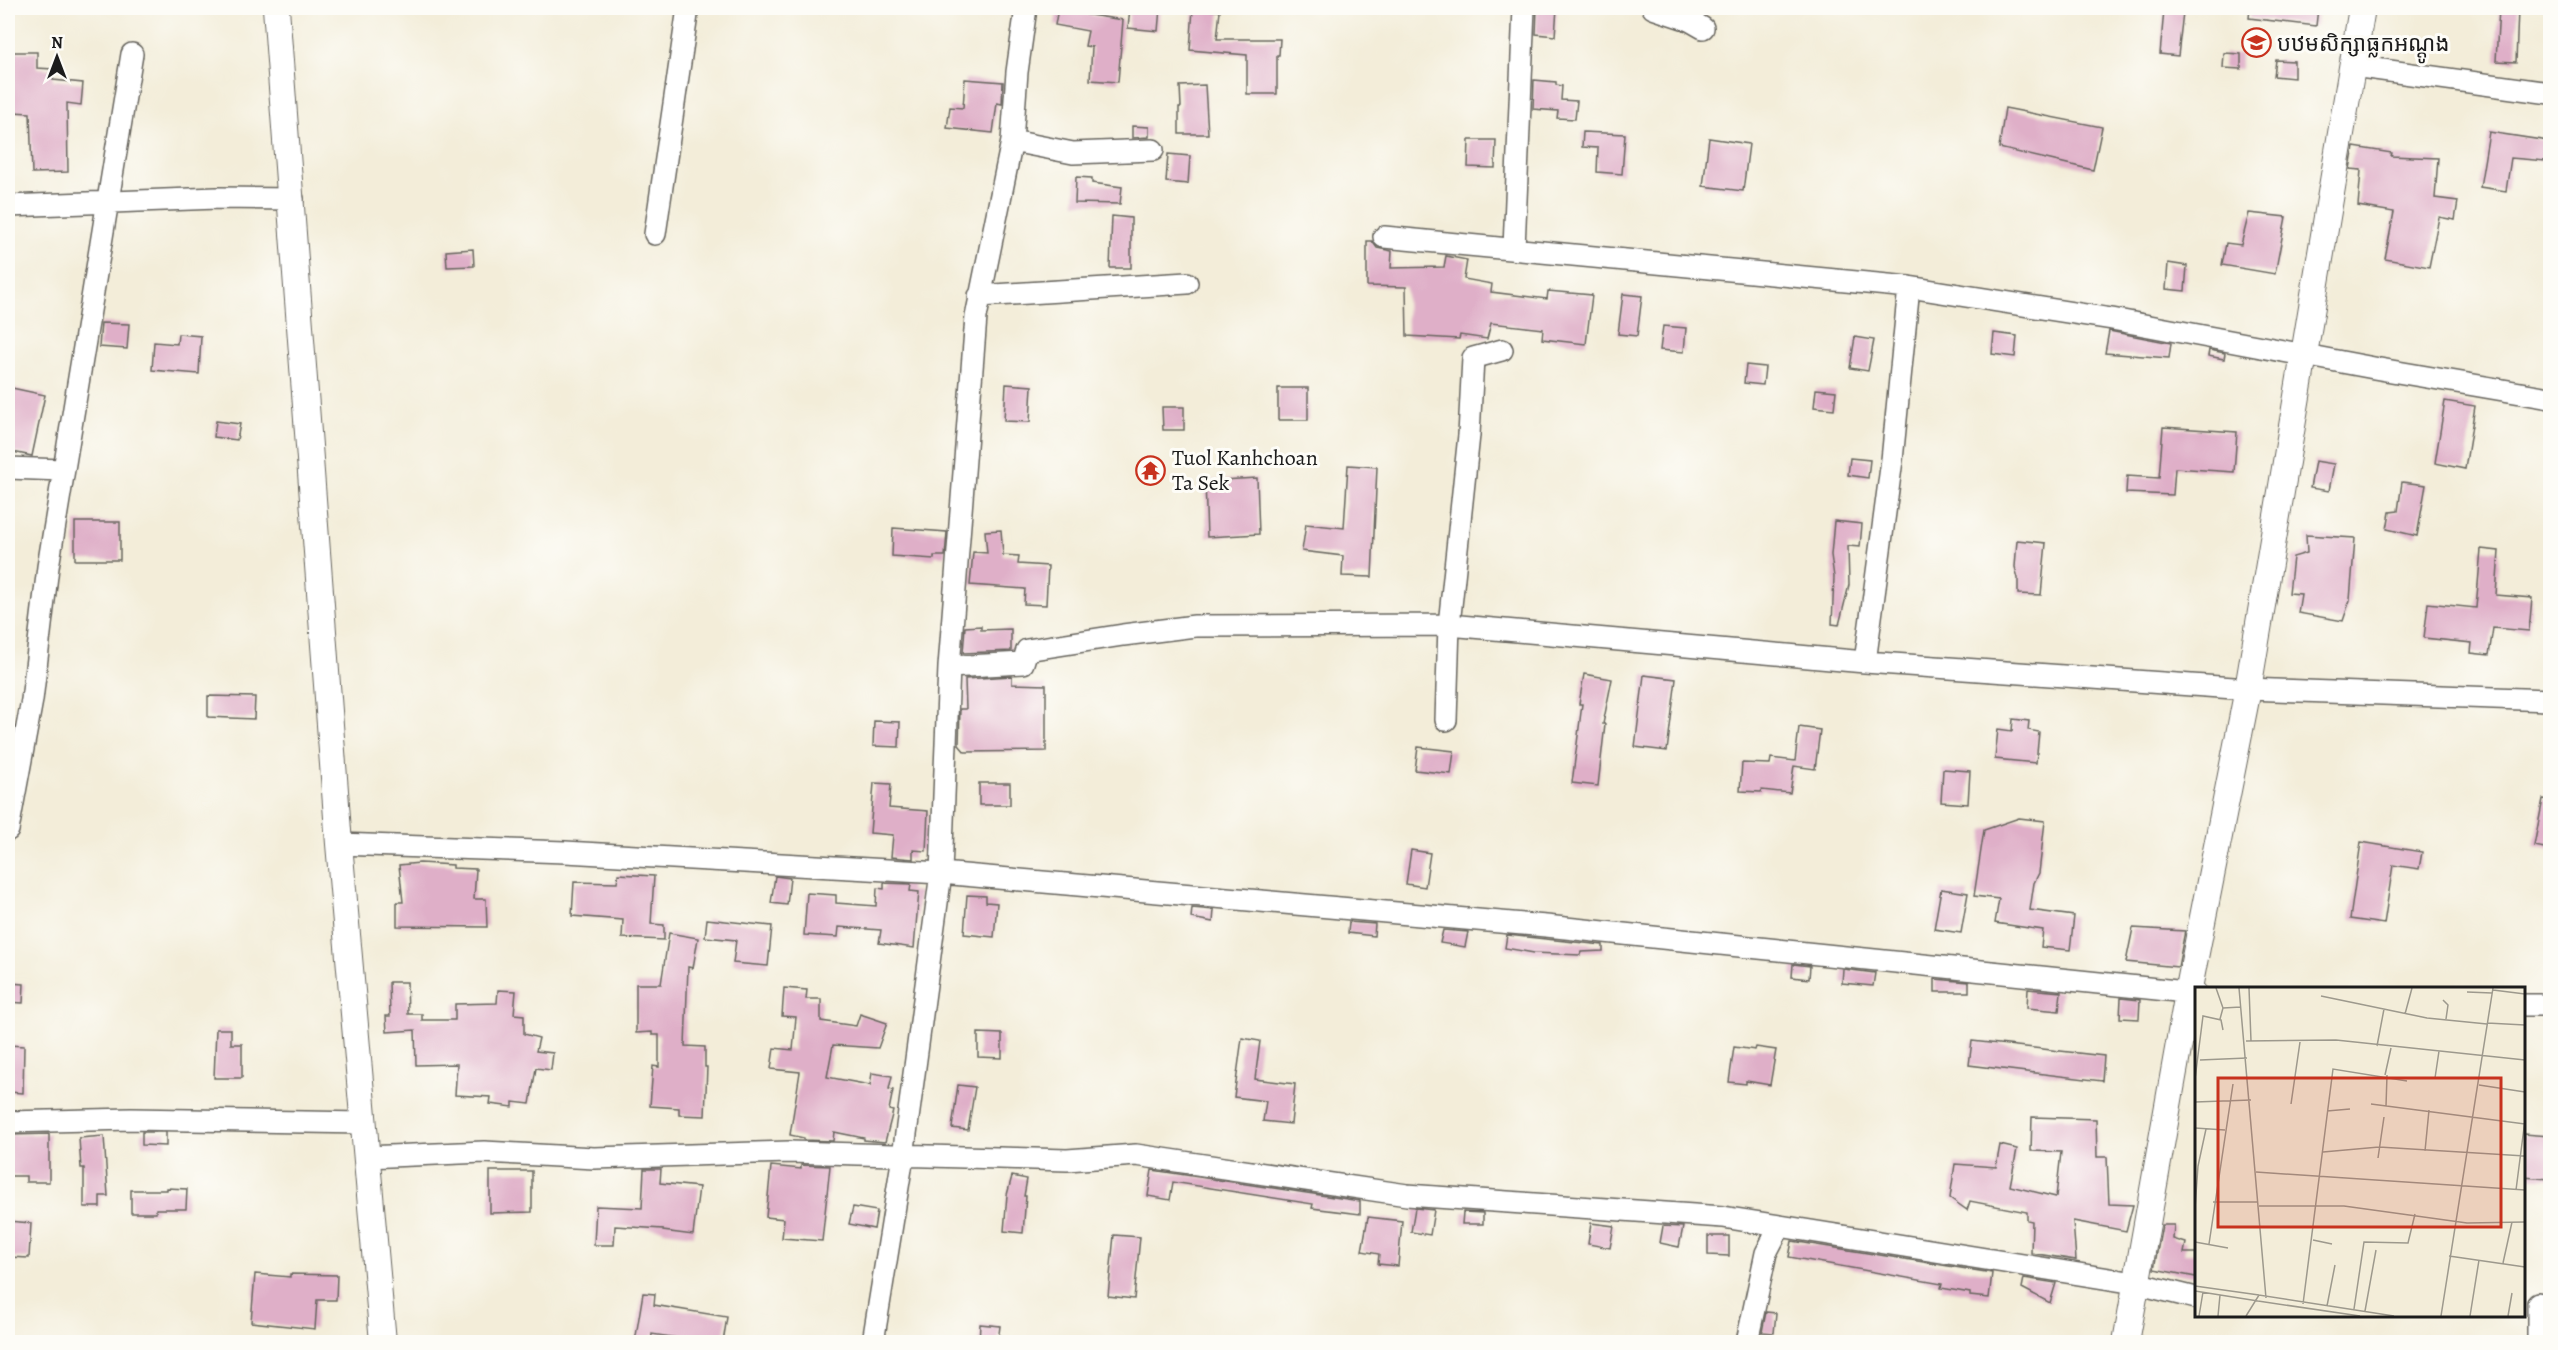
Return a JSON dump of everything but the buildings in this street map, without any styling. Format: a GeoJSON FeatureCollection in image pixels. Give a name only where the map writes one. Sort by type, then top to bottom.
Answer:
{"type":"FeatureCollection","features":[{"type":"Feature","properties":{"kind":"street"},"geometry":{"type":"LineString","coordinates":[[276,8],[339,844],[383,1342]]}},
{"type":"Feature","properties":{"kind":"street"},"geometry":{"type":"LineString","coordinates":[[655,234],[688,8]]}},
{"type":"Feature","properties":{"kind":"street"},"geometry":{"type":"LineString","coordinates":[[873,1342],[903,1156],[941,873],[949,667],[978,296],[1012,141],[1017,72],[1026,8]]}},
{"type":"Feature","properties":{"kind":"street"},"geometry":{"type":"LineString","coordinates":[[1514,248],[1524,8]]}},
{"type":"Feature","properties":{"kind":"street"},"geometry":{"type":"LineString","coordinates":[[1653,8],[1689,20],[1703,28]]}},
{"type":"Feature","properties":{"kind":"street"},"geometry":{"type":"LineString","coordinates":[[2126,1342],[2135,1283],[2248,689],[2302,353],[2362,8]]}},
{"type":"Feature","properties":{"kind":"street"},"geometry":{"type":"LineString","coordinates":[[8,830],[32,700],[62,470],[132,54]]}},
{"type":"Feature","properties":{"kind":"street"},"geometry":{"type":"LineString","coordinates":[[2353,66],[2550,93]]}},
{"type":"Feature","properties":{"kind":"street"},"geometry":{"type":"LineString","coordinates":[[1012,141],[1073,153],[1153,150]]}},
{"type":"Feature","properties":{"kind":"street"},"geometry":{"type":"LineString","coordinates":[[8,206],[217,198],[292,199]]}},
{"type":"Feature","properties":{"kind":"street"},"geometry":{"type":"LineString","coordinates":[[1384,237],[1909,286],[2112,319],[2550,398]]}},
{"type":"Feature","properties":{"kind":"street"},"geometry":{"type":"LineString","coordinates":[[978,296],[1187,283]]}},
{"type":"Feature","properties":{"kind":"street"},"geometry":{"type":"LineString","coordinates":[[1865,662],[1892,460],[1909,286]]}},
{"type":"Feature","properties":{"kind":"street"},"geometry":{"type":"LineString","coordinates":[[1446,720],[1449,625],[1468,435],[1473,358],[1502,350]]}},
{"type":"Feature","properties":{"kind":"street"},"geometry":{"type":"LineString","coordinates":[[8,468],[62,470]]}},
{"type":"Feature","properties":{"kind":"street"},"geometry":{"type":"LineString","coordinates":[[949,667],[1023,663],[1027,650],[1098,638],[1195,626],[1449,625],[1865,662],[2248,689],[2550,699]]}},
{"type":"Feature","properties":{"kind":"street"},"geometry":{"type":"LineString","coordinates":[[339,844],[565,852],[941,873],[1546,926],[2192,993]]}},
{"type":"Feature","properties":{"kind":"street"},"geometry":{"type":"LineString","coordinates":[[2525,1005],[2550,1005]]}},
{"type":"Feature","properties":{"kind":"street"},"geometry":{"type":"LineString","coordinates":[[8,1122],[131,1119],[363,1123]]}},
{"type":"Feature","properties":{"kind":"street"},"geometry":{"type":"LineString","coordinates":[[366,1157],[484,1152],[594,1158],[789,1152],[1067,1160],[1136,1155],[1407,1195],[1723,1217],[2135,1283],[2195,1298]]}},
{"type":"Feature","properties":{"kind":"street"},"geometry":{"type":"LineString","coordinates":[[1748,1342],[1766,1253],[1780,1226]]}},
{"type":"Feature","properties":{"kind":"street"},"geometry":{"type":"LineString","coordinates":[[2537,1303],[2538,1342]]}},
{"type":"Feature","properties":{"kind":"place","name":"បឋមសិក្សាធ្លកអណ្តូង"},"geometry":{"type":"Point","coordinates":[2256,43]}},
{"type":"Feature","properties":{"kind":"place","name":"Tuol Kanhchoan Ta Sek"},"geometry":{"type":"Point","coordinates":[1151,470]}}]}
